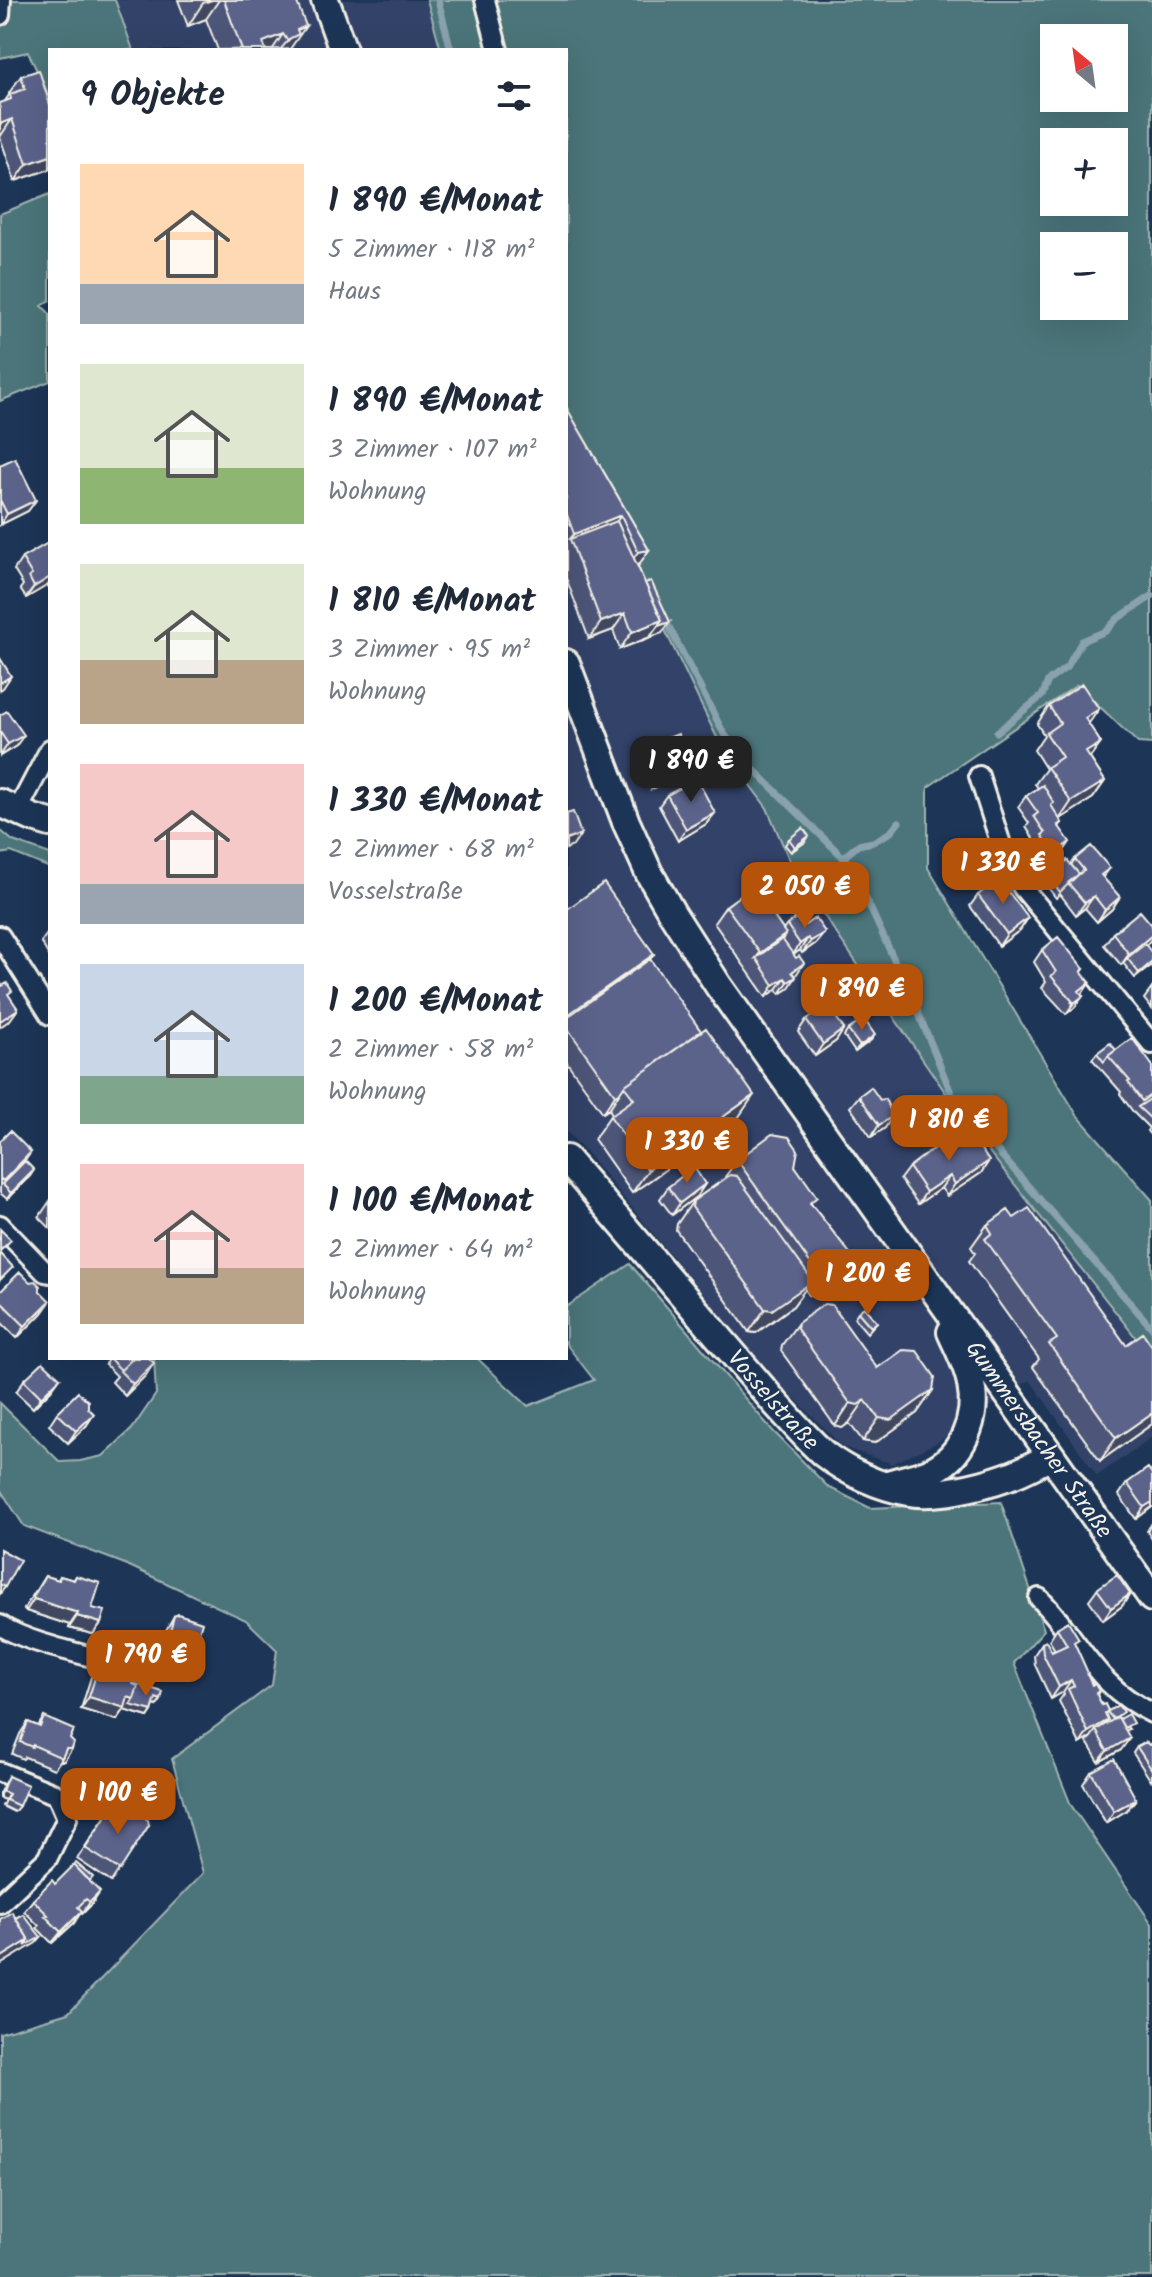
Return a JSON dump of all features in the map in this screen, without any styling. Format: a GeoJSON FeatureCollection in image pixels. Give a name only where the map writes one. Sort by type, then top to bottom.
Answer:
{"type":"FeatureCollection","features":[{"type":"Feature","properties":{"kind":"main road"},"geometry":{"type":"LineString","coordinates":[[325,0],[342,48]]}},
{"type":"Feature","properties":{"kind":"main road","name":"Gummersbacher Straße"},"geometry":{"type":"LineString","coordinates":[[568,668],[626,822],[649,873],[672,913],[718,985],[1152,1598]]}},
{"type":"Feature","properties":{"kind":"main road"},"geometry":{"type":"LineString","coordinates":[[9,807],[48,822]]}},
{"type":"Feature","properties":{"kind":"main road","name":"Vosselstraße"},"geometry":{"type":"LineString","coordinates":[[568,1161],[777,1405],[811,1442],[842,1466],[885,1485],[924,1493],[1006,1477],[1051,1456]]}},
{"type":"Feature","properties":{"kind":"main road"},"geometry":{"type":"LineString","coordinates":[[885,1485],[930,1471],[953,1456],[966,1435],[973,1413],[971,1384],[959,1348],[932,1288]]}},
{"type":"Feature","properties":{"kind":"street"},"geometry":{"type":"LineString","coordinates":[[0,15],[1,0]]}},
{"type":"Feature","properties":{"kind":"street"},"geometry":{"type":"LineString","coordinates":[[485,0],[497,48]]}},
{"type":"Feature","properties":{"kind":"street"},"geometry":{"type":"LineString","coordinates":[[9,807],[48,752]]}},
{"type":"Feature","properties":{"kind":"street"},"geometry":{"type":"LineString","coordinates":[[979,776],[1007,863],[1023,888],[1152,1044]]}},
{"type":"Feature","properties":{"kind":"street"},"geometry":{"type":"LineString","coordinates":[[0,936],[48,1012]]}},
{"type":"Feature","properties":{"kind":"street"},"geometry":{"type":"LineString","coordinates":[[0,1225],[48,1273]]}},
{"type":"Feature","properties":{"kind":"street"},"geometry":{"type":"LineString","coordinates":[[1039,1598],[1058,1617],[1092,1667],[1111,1687],[1152,1713]]}},
{"type":"Feature","properties":{"kind":"street"},"geometry":{"type":"LineString","coordinates":[[0,1625],[39,1641],[119,1664]]}},
{"type":"Feature","properties":{"kind":"street"},"geometry":{"type":"LineString","coordinates":[[0,1772],[57,1795],[67,1818],[47,1859],[0,1903]]}},
{"type":"Feature","properties":{"kind":"shaded area"},"geometry":{"type":"Polygon","coordinates":[[[115,0],[426,0],[440,48],[132,48],[115,0]]]}},
{"type":"Feature","properties":{"kind":"shaded area"},"geometry":{"type":"Polygon","coordinates":[[[568,454],[663,626],[721,746],[767,808],[795,873],[967,1124],[1152,1358],[1152,1437],[1097,1476],[1030,1380],[938,1442],[892,1464],[843,1447],[763,1367],[568,1133],[568,454]]]}},
{"type":"Feature","properties":{"kind":"green space"},"geometry":{"type":"Polygon","coordinates":[[[0,0],[115,0],[132,48],[48,48],[48,94],[28,52],[0,58],[0,0]]]}},
{"type":"Feature","properties":{"kind":"green space"},"geometry":{"type":"Polygon","coordinates":[[[427,0],[1152,0],[1152,744],[1138,743],[1077,685],[928,787],[928,868],[1077,1115],[1152,1200],[1152,1358],[967,1124],[795,873],[767,808],[721,746],[663,626],[568,454],[568,48],[440,48],[427,0]]]}},
{"type":"Feature","properties":{"kind":"green space"},"geometry":{"type":"Polygon","coordinates":[[[48,195],[48,302],[42,306],[48,312],[48,382],[0,401],[0,214],[48,195]]]}},
{"type":"Feature","properties":{"kind":"green space"},"geometry":{"type":"Polygon","coordinates":[[[0,830],[13,841],[48,853],[48,867],[11,852],[0,854],[0,830]]]}},
{"type":"Feature","properties":{"kind":"green space"},"geometry":{"type":"Polygon","coordinates":[[[630,1264],[773,1431],[828,1487],[870,1508],[1001,1502],[1044,1630],[1014,1663],[1071,1805],[1152,1924],[1152,2277],[0,2277],[0,2033],[68,2013],[203,1873],[172,1759],[272,1685],[277,1650],[246,1620],[125,1564],[24,1526],[0,1489],[0,1403],[60,1462],[103,1456],[132,1429],[156,1394],[154,1360],[479,1360],[528,1406],[594,1380],[568,1347],[568,1306],[630,1264]]]}},
{"type":"Feature","properties":{"kind":"building"},"geometry":{"type":"Polygon","coordinates":[[[224,0],[296,0],[306,26],[297,30],[299,34],[287,40],[283,34],[263,42],[265,48],[241,48],[224,0]]]}},
{"type":"Feature","properties":{"kind":"building"},"geometry":{"type":"Polygon","coordinates":[[[39,70],[48,99],[48,157],[27,164],[12,119],[0,124],[0,103],[11,99],[10,94],[25,89],[21,76],[39,70]]]}},
{"type":"Feature","properties":{"kind":"building"},"geometry":{"type":"Polygon","coordinates":[[[568,410],[649,550],[638,552],[621,515],[574,534],[568,518],[568,410]]]}},
{"type":"Feature","properties":{"kind":"building"},"geometry":{"type":"Polygon","coordinates":[[[15,458],[36,500],[7,514],[0,500],[0,465],[15,458]]]}},
{"type":"Feature","properties":{"kind":"building"},"geometry":{"type":"Polygon","coordinates":[[[617,521],[662,620],[632,632],[625,613],[601,622],[570,539],[617,521]]]}},
{"type":"Feature","properties":{"kind":"building"},"geometry":{"type":"Polygon","coordinates":[[[48,543],[48,578],[34,587],[29,577],[32,575],[22,558],[48,543]]]}},
{"type":"Feature","properties":{"kind":"building"},"geometry":{"type":"Polygon","coordinates":[[[651,581],[670,622],[658,626],[662,620],[645,583],[651,581]]]}},
{"type":"Feature","properties":{"kind":"building"},"geometry":{"type":"Polygon","coordinates":[[[0,658],[11,676],[0,683],[0,658]]]}},
{"type":"Feature","properties":{"kind":"building"},"geometry":{"type":"Polygon","coordinates":[[[1082,684],[1099,709],[1085,718],[1101,743],[1086,752],[1105,781],[1071,802],[1047,767],[1062,757],[1046,733],[1060,723],[1049,706],[1082,684]]]}},
{"type":"Feature","properties":{"kind":"building"},"geometry":{"type":"Polygon","coordinates":[[[7,711],[24,735],[8,744],[0,732],[0,715],[7,711]]]}},
{"type":"Feature","properties":{"kind":"building"},"geometry":{"type":"Polygon","coordinates":[[[678,734],[690,764],[660,777],[647,746],[678,734]]]}},
{"type":"Feature","properties":{"kind":"building"},"geometry":{"type":"Polygon","coordinates":[[[697,779],[715,813],[686,829],[667,795],[697,779]]]}},
{"type":"Feature","properties":{"kind":"building"},"geometry":{"type":"Polygon","coordinates":[[[1043,785],[1062,823],[1058,825],[1070,842],[1054,853],[1034,816],[1038,813],[1026,796],[1043,785]]]}},
{"type":"Feature","properties":{"kind":"building"},"geometry":{"type":"Polygon","coordinates":[[[573,812],[581,834],[568,839],[568,813],[573,812]]]}},
{"type":"Feature","properties":{"kind":"building"},"geometry":{"type":"Polygon","coordinates":[[[803,828],[809,836],[795,847],[789,839],[803,828]]]}},
{"type":"Feature","properties":{"kind":"building"},"geometry":{"type":"Polygon","coordinates":[[[1091,846],[1110,868],[1101,875],[1120,897],[1105,910],[1094,896],[1085,903],[1068,883],[1084,870],[1075,859],[1091,846]]]}},
{"type":"Feature","properties":{"kind":"building"},"geometry":{"type":"Polygon","coordinates":[[[1067,860],[1079,874],[1060,892],[1050,879],[1067,860]]]}},
{"type":"Feature","properties":{"kind":"building"},"geometry":{"type":"Polygon","coordinates":[[[768,871],[778,885],[761,896],[768,907],[771,905],[775,912],[772,914],[786,934],[760,953],[726,906],[768,871]]]}},
{"type":"Feature","properties":{"kind":"building"},"geometry":{"type":"Polygon","coordinates":[[[999,879],[1028,918],[1007,934],[978,895],[999,879]]]}},
{"type":"Feature","properties":{"kind":"building"},"geometry":{"type":"Polygon","coordinates":[[[604,883],[654,954],[569,1014],[568,1013],[568,909],[604,883]]]}},
{"type":"Feature","properties":{"kind":"building"},"geometry":{"type":"Polygon","coordinates":[[[1140,911],[1152,925],[1152,935],[1129,954],[1113,933],[1140,911]]]}},
{"type":"Feature","properties":{"kind":"building"},"geometry":{"type":"Polygon","coordinates":[[[798,916],[805,925],[815,918],[825,932],[800,944],[787,925],[798,916]]]}},
{"type":"Feature","properties":{"kind":"building"},"geometry":{"type":"Polygon","coordinates":[[[1058,937],[1084,969],[1081,972],[1090,982],[1079,991],[1083,996],[1074,1003],[1051,976],[1056,972],[1042,950],[1058,937]]]}},
{"type":"Feature","properties":{"kind":"building"},"geometry":{"type":"Polygon","coordinates":[[[782,939],[796,958],[799,956],[804,963],[792,972],[796,977],[788,982],[785,978],[774,985],[756,958],[782,939]]]}},
{"type":"Feature","properties":{"kind":"building"},"geometry":{"type":"Polygon","coordinates":[[[1145,944],[1152,953],[1152,962],[1139,973],[1127,958],[1145,944]]]}},
{"type":"Feature","properties":{"kind":"building"},"geometry":{"type":"Polygon","coordinates":[[[650,959],[701,1031],[615,1095],[568,1029],[568,1017],[650,959]]]}},
{"type":"Feature","properties":{"kind":"building"},"geometry":{"type":"Polygon","coordinates":[[[0,982],[2,986],[7,983],[12,991],[8,994],[18,1009],[0,1021],[0,982]]]}},
{"type":"Feature","properties":{"kind":"building"},"geometry":{"type":"Polygon","coordinates":[[[828,1005],[844,1029],[823,1044],[806,1020],[828,1005]]]}},
{"type":"Feature","properties":{"kind":"building"},"geometry":{"type":"Polygon","coordinates":[[[864,1019],[875,1035],[860,1046],[848,1030],[864,1019]]]}},
{"type":"Feature","properties":{"kind":"building"},"geometry":{"type":"Polygon","coordinates":[[[706,1028],[754,1095],[648,1170],[610,1116],[634,1099],[624,1086],[706,1028]]]}},
{"type":"Feature","properties":{"kind":"building"},"geometry":{"type":"Polygon","coordinates":[[[1132,1038],[1152,1065],[1152,1094],[1142,1101],[1130,1081],[1108,1056],[1132,1038]]]}},
{"type":"Feature","properties":{"kind":"building"},"geometry":{"type":"Polygon","coordinates":[[[1110,1043],[1116,1050],[1104,1062],[1097,1053],[1110,1043]]]}},
{"type":"Feature","properties":{"kind":"building"},"geometry":{"type":"Polygon","coordinates":[[[871,1087],[880,1100],[885,1099],[893,1116],[879,1125],[859,1096],[871,1087]]]}},
{"type":"Feature","properties":{"kind":"building"},"geometry":{"type":"Polygon","coordinates":[[[1152,1098],[1152,1120],[1138,1107],[1152,1098]]]}},
{"type":"Feature","properties":{"kind":"building"},"geometry":{"type":"Polygon","coordinates":[[[10,1131],[31,1152],[3,1181],[0,1178],[0,1141],[10,1131]]]}},
{"type":"Feature","properties":{"kind":"building"},"geometry":{"type":"Polygon","coordinates":[[[772,1134],[789,1137],[798,1150],[795,1166],[817,1197],[810,1203],[852,1256],[821,1278],[737,1160],[772,1134]]]}},
{"type":"Feature","properties":{"kind":"building"},"geometry":{"type":"Polygon","coordinates":[[[971,1135],[989,1161],[955,1184],[950,1176],[926,1192],[909,1167],[942,1142],[949,1150],[971,1135]]]}},
{"type":"Feature","properties":{"kind":"building"},"geometry":{"type":"Polygon","coordinates":[[[25,1161],[34,1170],[11,1193],[2,1184],[25,1161]]]}},
{"type":"Feature","properties":{"kind":"building"},"geometry":{"type":"Polygon","coordinates":[[[694,1167],[705,1184],[680,1203],[668,1187],[694,1167]]]}},
{"type":"Feature","properties":{"kind":"building"},"geometry":{"type":"Polygon","coordinates":[[[730,1175],[737,1176],[810,1277],[809,1284],[772,1310],[765,1309],[692,1207],[693,1201],[730,1175]]]}},
{"type":"Feature","properties":{"kind":"building"},"geometry":{"type":"Polygon","coordinates":[[[1029,1208],[1126,1345],[1143,1333],[1152,1346],[1152,1413],[1116,1438],[1049,1344],[1057,1339],[985,1239],[992,1233],[987,1225],[1008,1210],[1014,1218],[1029,1208]]]}},
{"type":"Feature","properties":{"kind":"building"},"geometry":{"type":"Polygon","coordinates":[[[0,1229],[11,1240],[0,1251],[0,1229]]]}},
{"type":"Feature","properties":{"kind":"building"},"geometry":{"type":"Polygon","coordinates":[[[0,1253],[13,1267],[0,1280],[0,1253]]]}},
{"type":"Feature","properties":{"kind":"building"},"geometry":{"type":"Polygon","coordinates":[[[20,1272],[30,1282],[35,1281],[40,1286],[48,1303],[25,1326],[0,1301],[0,1292],[20,1272]]]}},
{"type":"Feature","properties":{"kind":"building"},"geometry":{"type":"Polygon","coordinates":[[[824,1304],[832,1305],[877,1368],[903,1350],[917,1351],[935,1377],[933,1390],[891,1420],[879,1418],[865,1400],[858,1405],[850,1403],[797,1329],[798,1323],[824,1304]]]}},
{"type":"Feature","properties":{"kind":"building"},"geometry":{"type":"Polygon","coordinates":[[[864,1307],[877,1322],[871,1327],[858,1312],[864,1307]]]}},
{"type":"Feature","properties":{"kind":"building"},"geometry":{"type":"Polygon","coordinates":[[[111,1360],[131,1360],[121,1370],[111,1360]]]}},
{"type":"Feature","properties":{"kind":"building"},"geometry":{"type":"Polygon","coordinates":[[[131,1360],[151,1360],[154,1363],[133,1384],[120,1371],[131,1360]]]}},
{"type":"Feature","properties":{"kind":"building"},"geometry":{"type":"Polygon","coordinates":[[[43,1362],[60,1378],[41,1397],[24,1380],[43,1362]]]}},
{"type":"Feature","properties":{"kind":"building"},"geometry":{"type":"Polygon","coordinates":[[[78,1392],[88,1401],[88,1408],[94,1414],[76,1431],[57,1413],[78,1392]]]}},
{"type":"Feature","properties":{"kind":"building"},"geometry":{"type":"Polygon","coordinates":[[[1148,1468],[1152,1474],[1152,1502],[1144,1507],[1127,1483],[1148,1468]]]}},
{"type":"Feature","properties":{"kind":"building"},"geometry":{"type":"Polygon","coordinates":[[[0,1549],[20,1560],[5,1587],[0,1584],[0,1549]]]}},
{"type":"Feature","properties":{"kind":"building"},"geometry":{"type":"Polygon","coordinates":[[[1117,1575],[1130,1594],[1111,1608],[1097,1589],[1117,1575]]]}},
{"type":"Feature","properties":{"kind":"building"},"geometry":{"type":"Polygon","coordinates":[[[45,1576],[74,1580],[76,1576],[100,1583],[92,1608],[105,1611],[101,1623],[34,1599],[45,1576]]]}},
{"type":"Feature","properties":{"kind":"building"},"geometry":{"type":"Polygon","coordinates":[[[178,1614],[202,1622],[195,1646],[188,1648],[186,1656],[178,1653],[177,1648],[166,1651],[160,1640],[163,1632],[170,1631],[174,1616],[178,1614]]]}},
{"type":"Feature","properties":{"kind":"building"},"geometry":{"type":"Polygon","coordinates":[[[1068,1621],[1079,1639],[1074,1642],[1087,1674],[1108,1711],[1105,1713],[1108,1720],[1088,1732],[1068,1689],[1074,1686],[1071,1680],[1059,1687],[1043,1654],[1042,1643],[1046,1641],[1052,1652],[1067,1645],[1057,1628],[1068,1621]]]}},
{"type":"Feature","properties":{"kind":"building"},"geometry":{"type":"Polygon","coordinates":[[[100,1662],[125,1666],[124,1669],[136,1673],[133,1684],[138,1686],[134,1699],[128,1697],[125,1708],[89,1697],[100,1662]]]}},
{"type":"Feature","properties":{"kind":"building"},"geometry":{"type":"Polygon","coordinates":[[[133,1683],[163,1692],[161,1700],[156,1698],[152,1711],[130,1705],[138,1686],[133,1683]]]}},
{"type":"Feature","properties":{"kind":"building"},"geometry":{"type":"Polygon","coordinates":[[[1118,1705],[1123,1712],[1113,1719],[1107,1712],[1118,1705]]]}},
{"type":"Feature","properties":{"kind":"building"},"geometry":{"type":"Polygon","coordinates":[[[1128,1714],[1133,1723],[1124,1728],[1119,1719],[1128,1714]]]}},
{"type":"Feature","properties":{"kind":"building"},"geometry":{"type":"Polygon","coordinates":[[[44,1717],[74,1730],[70,1739],[74,1743],[72,1749],[66,1749],[62,1758],[20,1742],[28,1722],[40,1727],[44,1717]]]}},
{"type":"Feature","properties":{"kind":"building"},"geometry":{"type":"Polygon","coordinates":[[[1118,1717],[1130,1738],[1107,1751],[1096,1730],[1118,1717]]]}},
{"type":"Feature","properties":{"kind":"building"},"geometry":{"type":"Polygon","coordinates":[[[1146,1742],[1152,1744],[1152,1770],[1137,1747],[1146,1742]]]}},
{"type":"Feature","properties":{"kind":"building"},"geometry":{"type":"Polygon","coordinates":[[[1114,1759],[1136,1799],[1114,1811],[1091,1772],[1114,1759]]]}},
{"type":"Feature","properties":{"kind":"building"},"geometry":{"type":"Polygon","coordinates":[[[8,1776],[28,1785],[19,1806],[6,1800],[9,1794],[2,1791],[8,1776]]]}},
{"type":"Feature","properties":{"kind":"building"},"geometry":{"type":"Polygon","coordinates":[[[115,1802],[137,1817],[148,1820],[149,1825],[120,1870],[85,1848],[115,1802]]]}},
{"type":"Feature","properties":{"kind":"building"},"geometry":{"type":"Polygon","coordinates":[[[76,1863],[93,1877],[90,1881],[74,1865],[76,1863]]]}},
{"type":"Feature","properties":{"kind":"building"},"geometry":{"type":"Polygon","coordinates":[[[74,1865],[100,1892],[90,1902],[86,1899],[78,1907],[82,1911],[61,1932],[33,1900],[52,1880],[55,1884],[74,1865]]]}},
{"type":"Feature","properties":{"kind":"building"},"geometry":{"type":"Polygon","coordinates":[[[12,1912],[29,1940],[0,1958],[0,1919],[12,1912]]]}},
{"type":"Feature","properties":{"kind":"building"},"geometry":{"type":"Polygon","coordinates":[[[23,1914],[41,1937],[25,1946],[29,1940],[15,1918],[23,1914]]]}},
{"type":"Feature","properties":{"kind":"waterway"},"geometry":{"type":"LineString","coordinates":[[438,0],[450,48]]}},
{"type":"Feature","properties":{"kind":"waterway"},"geometry":{"type":"LineString","coordinates":[[997,732],[1042,696],[1048,681],[1067,667],[1082,641],[1106,631],[1117,619],[1152,596]]}},
{"type":"Feature","properties":{"kind":"waterway"},"geometry":{"type":"LineString","coordinates":[[664,617],[724,734],[744,760],[850,864],[918,1012],[952,1095],[1152,1328]]}},
{"type":"Feature","properties":{"kind":"waterway"},"geometry":{"type":"LineString","coordinates":[[843,858],[858,845],[873,842],[891,832],[899,822]]}}]}
